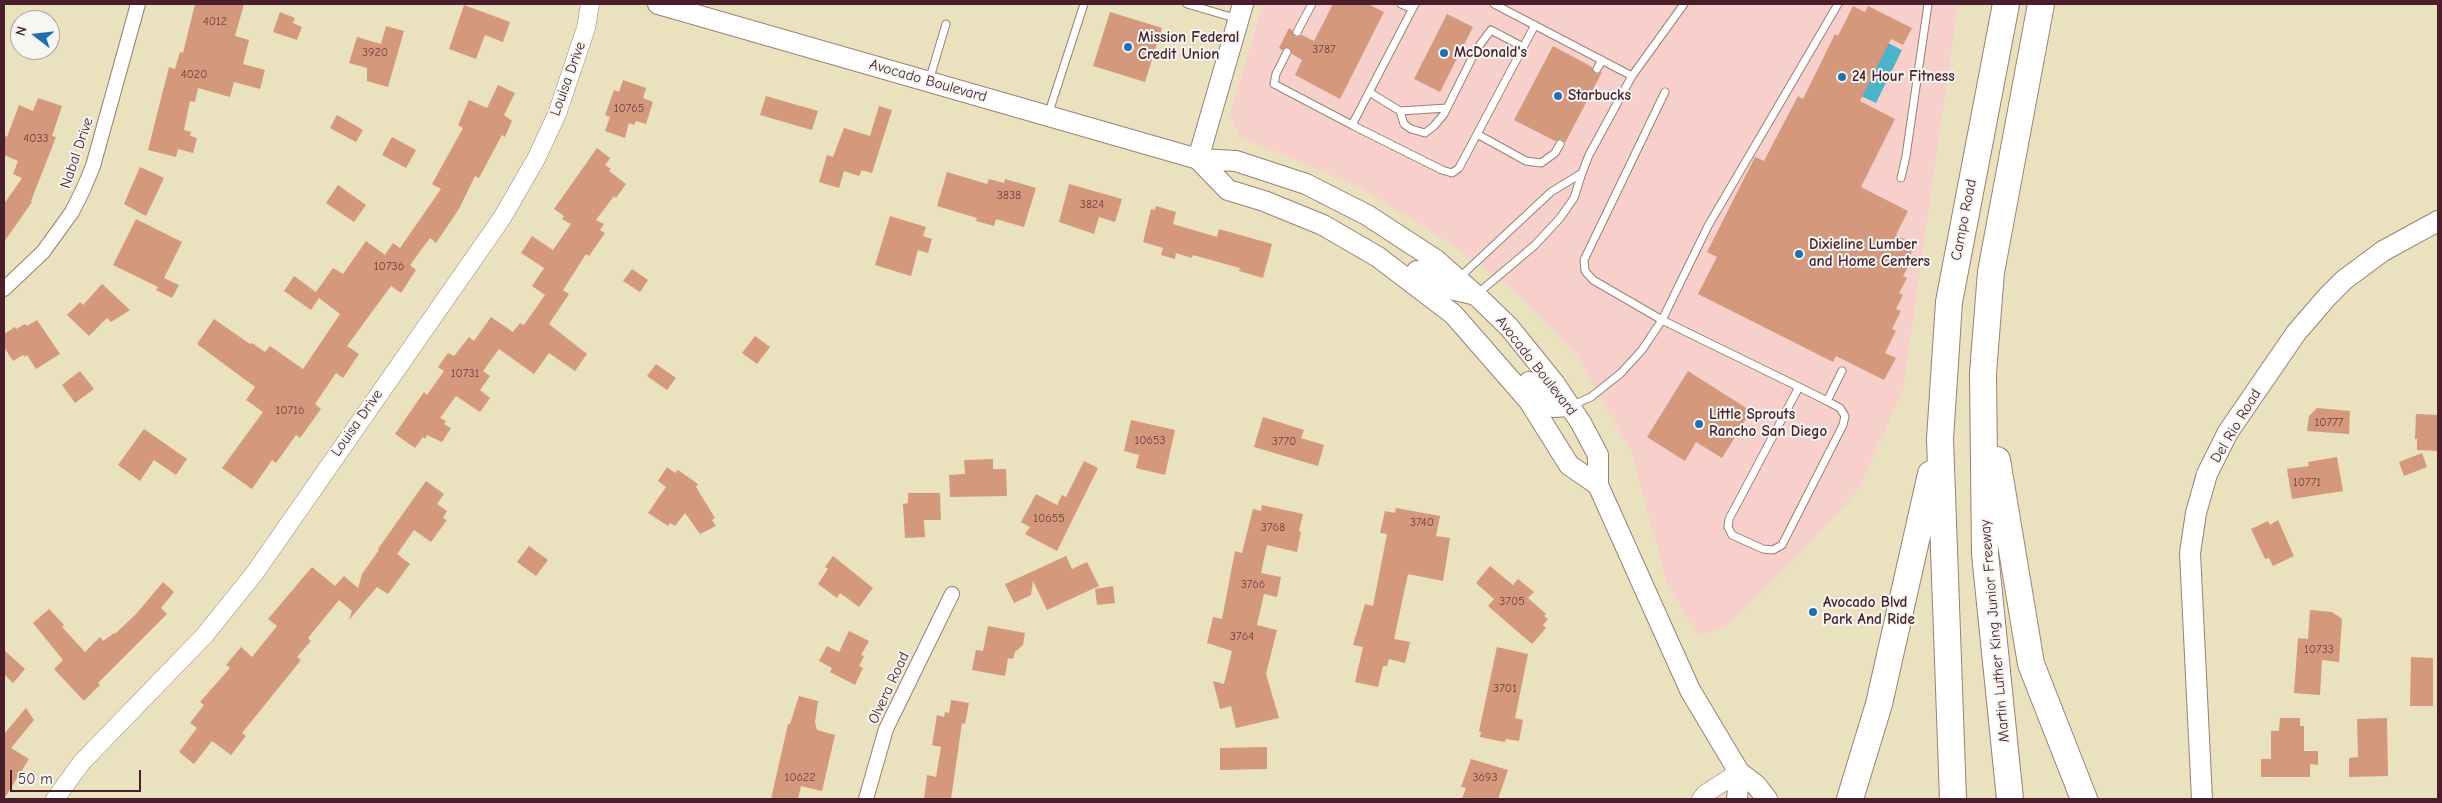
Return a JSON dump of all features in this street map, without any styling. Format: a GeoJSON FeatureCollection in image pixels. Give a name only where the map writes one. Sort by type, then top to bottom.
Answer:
{"type":"FeatureCollection","features":[{"type":"Feature","properties":{"kind":"highway","name":"Campo Road"},"geometry":{"type":"LineString","coordinates":[[1940,439],[1949,302],[2006,4]]}},
{"type":"Feature","properties":{"kind":"highway"},"geometry":{"type":"LineString","coordinates":[[2041,4],[1991,272],[1983,373],[2031,664],[2084,799]]}},
{"type":"Feature","properties":{"kind":"highway","name":"Martin Luther King Junior Freeway"},"geometry":{"type":"LineString","coordinates":[[1983,373],[1985,554],[2010,799]]}},
{"type":"Feature","properties":{"kind":"highway"},"geometry":{"type":"LineString","coordinates":[[1850,799],[1879,704],[1940,439]]}},
{"type":"Feature","properties":{"kind":"highway"},"geometry":{"type":"LineString","coordinates":[[1940,439],[1953,799]]}},
{"type":"Feature","properties":{"kind":"main road","name":"Avocado Boulevard"},"geometry":{"type":"LineString","coordinates":[[658,4],[1198,159],[1236,160],[1306,184],[1367,215],[1436,260],[1509,327],[1555,384],[1570,406],[1598,455],[1598,485],[1690,690],[1739,772],[1756,785],[1767,799]]}},
{"type":"Feature","properties":{"kind":"main road"},"geometry":{"type":"LineString","coordinates":[[1198,159],[1240,12]]}},
{"type":"Feature","properties":{"kind":"main road","name":"Avocado Boulevard"},"geometry":{"type":"LineString","coordinates":[[1198,159],[1228,190],[1264,201],[1323,225],[1378,257],[1453,314],[1480,342],[1530,401],[1569,464],[1598,485]]}},
{"type":"Feature","properties":{"kind":"main road","name":"Del Rio Road"},"geometry":{"type":"LineString","coordinates":[[2202,799],[2190,553],[2196,513],[2207,474],[2228,432],[2278,358],[2316,309],[2363,265],[2404,238],[2438,221]]}},
{"type":"Feature","properties":{"kind":"main road"},"geometry":{"type":"LineString","coordinates":[[1353,242],[1361,239],[1373,241],[1442,287],[1476,295]]}},
{"type":"Feature","properties":{"kind":"main road"},"geometry":{"type":"LineString","coordinates":[[1480,342],[1490,342],[1502,348],[1548,403],[1553,406],[1570,406]]}},
{"type":"Feature","properties":{"kind":"main road"},"geometry":{"type":"LineString","coordinates":[[1737,799],[1739,772]]}},
{"type":"Feature","properties":{"kind":"street","name":"Nabal Drive"},"geometry":{"type":"LineString","coordinates":[[4,289],[43,252],[72,212],[83,190],[93,166],[138,4]]}},
{"type":"Feature","properties":{"kind":"street","name":"Louisa Drive"},"geometry":{"type":"LineString","coordinates":[[55,799],[82,762],[204,636],[254,574],[502,218],[536,159],[556,114],[586,28],[590,4]]}},
{"type":"Feature","properties":{"kind":"street","name":"Olvera Road"},"geometry":{"type":"LineString","coordinates":[[866,799],[886,729],[952,594]]}},
{"type":"Feature","properties":{"kind":"street"},"geometry":{"type":"LineString","coordinates":[[1700,799],[1739,772]]}},
{"type":"Feature","properties":{"kind":"lane"},"geometry":{"type":"LineString","coordinates":[[1048,116],[1084,4]]}},
{"type":"Feature","properties":{"kind":"lane"},"geometry":{"type":"LineString","coordinates":[[1187,4],[1240,12]]}},
{"type":"Feature","properties":{"kind":"lane"},"geometry":{"type":"LineString","coordinates":[[1297,32],[1312,4]]}},
{"type":"Feature","properties":{"kind":"lane"},"geometry":{"type":"LineString","coordinates":[[1352,125],[1413,6],[1401,4]]}},
{"type":"Feature","properties":{"kind":"lane"},"geometry":{"type":"LineString","coordinates":[[1494,4],[1632,76]]}},
{"type":"Feature","properties":{"kind":"lane"},"geometry":{"type":"LineString","coordinates":[[1476,295],[1535,245],[1560,218],[1574,198],[1589,155],[1632,76],[1684,4]]}},
{"type":"Feature","properties":{"kind":"lane"},"geometry":{"type":"LineString","coordinates":[[1570,406],[1591,397],[1622,373],[1642,350],[1662,320],[1708,226],[1838,4]]}},
{"type":"Feature","properties":{"kind":"lane"},"geometry":{"type":"LineString","coordinates":[[1901,178],[1906,156],[1928,4]]}},
{"type":"Feature","properties":{"kind":"lane"},"geometry":{"type":"LineString","coordinates":[[929,82],[946,24]]}},
{"type":"Feature","properties":{"kind":"lane"},"geometry":{"type":"LineString","coordinates":[[1287,52],[1276,74],[1274,84],[1442,170],[1452,172],[1459,168],[1535,25]]}},
{"type":"Feature","properties":{"kind":"lane"},"geometry":{"type":"LineString","coordinates":[[1400,111],[1404,124],[1411,129],[1426,133],[1434,126],[1447,108],[1476,50],[1491,30],[1523,47]]}},
{"type":"Feature","properties":{"kind":"lane"},"geometry":{"type":"LineString","coordinates":[[1597,69],[1602,60]]}},
{"type":"Feature","properties":{"kind":"lane"},"geometry":{"type":"LineString","coordinates":[[1369,92],[1400,111],[1447,108]]}},
{"type":"Feature","properties":{"kind":"lane"},"geometry":{"type":"LineString","coordinates":[[1665,92],[1584,260],[1584,271],[1594,280],[1662,320],[1799,387],[1840,408],[1845,416],[1843,425],[1782,545],[1773,550],[1763,549],[1732,535],[1728,527],[1799,387]]}},
{"type":"Feature","properties":{"kind":"lane"},"geometry":{"type":"LineString","coordinates":[[1477,134],[1526,161],[1541,163],[1555,153],[1560,144]]}},
{"type":"Feature","properties":{"kind":"lane"},"geometry":{"type":"LineString","coordinates":[[1458,279],[1551,192],[1582,173]]}},
{"type":"Feature","properties":{"kind":"lane"},"geometry":{"type":"LineString","coordinates":[[1827,401],[1842,371]]}},
{"type":"Feature","properties":{"kind":"shaded area"},"geometry":{"type":"Polygon","coordinates":[[[1263,4],[1958,4],[1903,390],[1859,489],[1800,553],[1725,627],[1698,636],[1666,581],[1632,453],[1576,354],[1517,293],[1444,239],[1354,184],[1240,137],[1230,114],[1263,4]]]}},
{"type":"Feature","properties":{"kind":"water"},"geometry":{"type":"Polygon","coordinates":[[[1888,43],[1902,50],[1876,103],[1861,96],[1888,43]]]}},
{"type":"Feature","properties":{"kind":"building"},"geometry":{"type":"Polygon","coordinates":[[[195,4],[244,4],[235,36],[249,40],[243,64],[265,70],[260,89],[234,82],[230,97],[198,88],[195,102],[190,101],[184,130],[191,132],[190,136],[197,138],[193,153],[178,149],[176,157],[148,150],[169,67],[175,69],[180,52],[183,53],[195,4]]]}},
{"type":"Feature","properties":{"kind":"building"},"geometry":{"type":"Polygon","coordinates":[[[1333,4],[1368,4],[1384,12],[1340,99],[1295,75],[1302,60],[1292,54],[1290,48],[1282,50],[1279,48],[1289,28],[1295,37],[1302,35],[1314,41],[1333,4]]]}},
{"type":"Feature","properties":{"kind":"building"},"geometry":{"type":"Polygon","coordinates":[[[464,5],[510,22],[503,42],[485,35],[476,59],[449,49],[464,5]]]}},
{"type":"Feature","properties":{"kind":"building","name":"Dixieline Lumber and Home Centers"},"geometry":{"type":"Polygon","coordinates":[[[1853,6],[1865,12],[1868,6],[1912,28],[1903,45],[1891,39],[1860,101],[1895,119],[1861,187],[1908,211],[1896,235],[1915,245],[1908,260],[1911,261],[1903,276],[1907,278],[1899,293],[1903,295],[1896,309],[1901,311],[1892,329],[1896,331],[1885,353],[1896,358],[1884,380],[1836,356],[1833,362],[1698,294],[1717,257],[1707,252],[1755,157],[1764,161],[1798,96],[1803,99],[1835,34],[1838,36],[1853,6]]]}},
{"type":"Feature","properties":{"kind":"building"},"geometry":{"type":"Polygon","coordinates":[[[280,12],[295,18],[293,23],[302,27],[297,40],[273,32],[280,12]]]}},
{"type":"Feature","properties":{"kind":"building","name":"Mission Federal Credit Union"},"geometry":{"type":"Polygon","coordinates":[[[1110,12],[1162,28],[1145,82],[1093,66],[1110,12]]]}},
{"type":"Feature","properties":{"kind":"building","name":"McDonald's"},"geometry":{"type":"Polygon","coordinates":[[[1447,14],[1473,27],[1440,92],[1414,79],[1447,14]]]}},
{"type":"Feature","properties":{"kind":"building"},"geometry":{"type":"Polygon","coordinates":[[[386,26],[404,31],[388,87],[367,81],[367,68],[349,63],[357,37],[381,44],[386,26]]]}},
{"type":"Feature","properties":{"kind":"building","name":"Starbucks"},"geometry":{"type":"Polygon","coordinates":[[[1553,46],[1592,67],[1595,74],[1602,72],[1565,143],[1562,139],[1555,141],[1514,120],[1553,46]]]}},
{"type":"Feature","properties":{"kind":"building"},"geometry":{"type":"Polygon","coordinates":[[[623,80],[646,88],[643,98],[653,102],[646,124],[636,121],[634,125],[629,123],[625,138],[605,131],[610,117],[605,115],[614,90],[619,92],[623,80]]]}},
{"type":"Feature","properties":{"kind":"building"},"geometry":{"type":"Polygon","coordinates":[[[498,85],[515,93],[504,115],[512,121],[505,137],[502,135],[479,178],[475,176],[459,209],[436,243],[430,238],[410,265],[416,270],[401,293],[391,286],[347,346],[359,354],[343,378],[336,373],[315,404],[321,409],[300,438],[296,435],[276,463],[272,460],[252,489],[222,468],[263,412],[246,400],[255,387],[197,344],[214,319],[250,344],[252,343],[265,352],[270,346],[303,369],[340,314],[319,298],[311,310],[284,291],[294,276],[316,292],[333,268],[343,274],[366,241],[385,255],[393,243],[400,248],[441,189],[432,184],[463,128],[458,125],[469,100],[487,108],[498,85]]]}},
{"type":"Feature","properties":{"kind":"building"},"geometry":{"type":"Polygon","coordinates":[[[766,96],[818,111],[812,130],[760,115],[766,96]]]}},
{"type":"Feature","properties":{"kind":"building"},"geometry":{"type":"Polygon","coordinates":[[[38,98],[62,106],[52,136],[56,137],[32,202],[4,242],[4,204],[22,178],[13,174],[18,161],[4,155],[4,135],[7,137],[19,105],[33,111],[38,98]]]}},
{"type":"Feature","properties":{"kind":"building"},"geometry":{"type":"Polygon","coordinates":[[[879,106],[892,110],[872,173],[862,170],[859,176],[844,171],[839,188],[819,182],[827,155],[833,157],[844,128],[870,136],[879,106]]]}},
{"type":"Feature","properties":{"kind":"building"},"geometry":{"type":"Polygon","coordinates":[[[337,115],[363,130],[356,142],[330,128],[337,115]]]}},
{"type":"Feature","properties":{"kind":"building"},"geometry":{"type":"Polygon","coordinates":[[[392,137],[416,150],[406,168],[382,155],[392,137]]]}},
{"type":"Feature","properties":{"kind":"building"},"geometry":{"type":"Polygon","coordinates":[[[597,148],[610,158],[605,165],[611,169],[609,171],[626,184],[616,198],[614,196],[596,220],[604,224],[600,230],[605,233],[589,256],[586,254],[563,290],[569,294],[549,324],[587,354],[575,371],[549,353],[534,374],[499,349],[483,371],[490,376],[480,390],[490,398],[480,412],[456,396],[440,418],[446,421],[444,424],[451,428],[442,442],[427,435],[425,439],[423,437],[415,448],[395,434],[424,392],[427,395],[444,371],[438,367],[448,353],[454,356],[469,337],[474,341],[491,317],[513,332],[520,323],[524,325],[545,295],[532,286],[544,268],[521,253],[532,236],[553,250],[571,224],[562,219],[564,216],[554,209],[597,148]]]}},
{"type":"Feature","properties":{"kind":"building"},"geometry":{"type":"Polygon","coordinates":[[[140,167],[164,178],[146,216],[124,204],[140,167]]]}},
{"type":"Feature","properties":{"kind":"building"},"geometry":{"type":"Polygon","coordinates":[[[947,172],[987,184],[989,179],[1004,183],[1005,179],[1036,188],[1024,227],[996,219],[994,226],[976,221],[977,218],[937,206],[947,172]]]}},
{"type":"Feature","properties":{"kind":"building"},"geometry":{"type":"Polygon","coordinates":[[[1069,184],[1122,199],[1115,222],[1099,217],[1094,234],[1059,222],[1069,184]]]}},
{"type":"Feature","properties":{"kind":"building"},"geometry":{"type":"Polygon","coordinates":[[[338,185],[366,205],[354,222],[326,203],[338,185]]]}},
{"type":"Feature","properties":{"kind":"building"},"geometry":{"type":"Polygon","coordinates":[[[1156,206],[1176,212],[1173,224],[1217,237],[1219,229],[1272,244],[1263,278],[1239,271],[1240,268],[1193,255],[1192,258],[1176,253],[1175,259],[1161,255],[1163,248],[1143,242],[1151,209],[1155,210],[1156,206]]]}},
{"type":"Feature","properties":{"kind":"building"},"geometry":{"type":"Polygon","coordinates":[[[890,216],[926,227],[923,236],[932,239],[928,253],[918,250],[911,276],[875,265],[890,216]]]}},
{"type":"Feature","properties":{"kind":"building"},"geometry":{"type":"Polygon","coordinates":[[[136,219],[182,242],[164,278],[179,285],[172,298],[156,290],[158,287],[113,265],[136,219]]]}},
{"type":"Feature","properties":{"kind":"building"},"geometry":{"type":"Polygon","coordinates":[[[632,269],[648,280],[640,292],[623,281],[632,269]]]}},
{"type":"Feature","properties":{"kind":"building"},"geometry":{"type":"Polygon","coordinates":[[[102,284],[130,310],[111,322],[107,318],[89,336],[67,315],[80,302],[83,305],[102,284]]]}},
{"type":"Feature","properties":{"kind":"building"},"geometry":{"type":"Polygon","coordinates":[[[37,320],[60,354],[36,369],[27,355],[25,357],[23,355],[13,361],[4,347],[4,334],[15,327],[16,329],[25,324],[27,326],[37,320]]]}},
{"type":"Feature","properties":{"kind":"building"},"geometry":{"type":"Polygon","coordinates":[[[755,336],[770,347],[757,364],[742,353],[755,336]]]}},
{"type":"Feature","properties":{"kind":"building"},"geometry":{"type":"Polygon","coordinates":[[[656,364],[676,378],[667,390],[647,376],[656,364]]]}},
{"type":"Feature","properties":{"kind":"building"},"geometry":{"type":"Polygon","coordinates":[[[80,371],[94,389],[75,403],[62,385],[80,371]]]}},
{"type":"Feature","properties":{"kind":"building","name":"Little Sprouts Rancho San Diego"},"geometry":{"type":"Polygon","coordinates":[[[1688,371],[1751,411],[1722,458],[1696,442],[1685,461],[1647,437],[1688,371]]]}},
{"type":"Feature","properties":{"kind":"building"},"geometry":{"type":"Polygon","coordinates":[[[2317,408],[2350,411],[2349,434],[2307,431],[2309,416],[2317,408]]]}},
{"type":"Feature","properties":{"kind":"building"},"geometry":{"type":"Polygon","coordinates":[[[2416,414],[2438,415],[2438,451],[2417,450],[2417,439],[2415,439],[2416,414]]]}},
{"type":"Feature","properties":{"kind":"building"},"geometry":{"type":"Polygon","coordinates":[[[1263,417],[1304,430],[1301,438],[1324,445],[1318,466],[1254,447],[1263,417]]]}},
{"type":"Feature","properties":{"kind":"building"},"geometry":{"type":"Polygon","coordinates":[[[1131,420],[1175,430],[1165,475],[1136,468],[1139,455],[1124,451],[1131,420]]]}},
{"type":"Feature","properties":{"kind":"building"},"geometry":{"type":"Polygon","coordinates":[[[144,429],[187,459],[176,475],[154,460],[140,481],[118,465],[144,429]]]}},
{"type":"Feature","properties":{"kind":"building"},"geometry":{"type":"Polygon","coordinates":[[[2422,453],[2427,467],[2404,476],[2399,462],[2422,453]]]}},
{"type":"Feature","properties":{"kind":"building"},"geometry":{"type":"Polygon","coordinates":[[[2337,457],[2343,491],[2292,499],[2287,469],[2309,466],[2308,462],[2337,457]]]}},
{"type":"Feature","properties":{"kind":"building"},"geometry":{"type":"Polygon","coordinates":[[[993,459],[993,469],[1006,469],[1007,496],[950,497],[949,475],[965,474],[964,460],[993,459]]]}},
{"type":"Feature","properties":{"kind":"building"},"geometry":{"type":"Polygon","coordinates":[[[1084,461],[1098,468],[1057,551],[1025,534],[1030,527],[1021,522],[1036,494],[1057,505],[1062,495],[1066,497],[1084,461]]]}},
{"type":"Feature","properties":{"kind":"building"},"geometry":{"type":"Polygon","coordinates":[[[667,467],[675,473],[678,470],[698,484],[696,487],[715,518],[712,520],[716,526],[700,534],[685,513],[675,526],[670,523],[668,526],[648,513],[666,487],[658,481],[667,467]]]}},
{"type":"Feature","properties":{"kind":"building"},"geometry":{"type":"Polygon","coordinates":[[[426,481],[444,494],[437,504],[447,511],[443,518],[447,520],[431,542],[414,530],[397,554],[410,564],[388,594],[377,587],[349,620],[352,611],[339,600],[308,638],[311,641],[297,657],[301,660],[242,733],[246,736],[231,755],[212,741],[194,764],[179,752],[197,728],[190,723],[204,705],[200,702],[230,668],[226,665],[241,647],[252,657],[277,626],[268,619],[312,567],[335,586],[344,576],[358,588],[362,574],[426,481]]]}},
{"type":"Feature","properties":{"kind":"building"},"geometry":{"type":"Polygon","coordinates":[[[908,493],[940,493],[941,520],[924,520],[925,537],[905,538],[903,504],[908,503],[908,493]]]}},
{"type":"Feature","properties":{"kind":"building"},"geometry":{"type":"Polygon","coordinates":[[[1262,505],[1303,514],[1299,531],[1301,532],[1297,552],[1267,545],[1261,573],[1281,577],[1277,597],[1264,594],[1257,625],[1277,630],[1266,674],[1279,718],[1236,728],[1231,706],[1220,709],[1213,681],[1224,684],[1232,651],[1207,643],[1213,617],[1222,619],[1235,551],[1242,553],[1253,509],[1261,511],[1262,505]]]}},
{"type":"Feature","properties":{"kind":"building"},"geometry":{"type":"Polygon","coordinates":[[[1396,508],[1440,516],[1436,536],[1450,538],[1443,581],[1408,574],[1394,639],[1410,642],[1405,663],[1389,659],[1387,666],[1383,666],[1378,687],[1355,682],[1363,647],[1353,645],[1365,604],[1373,606],[1387,534],[1380,533],[1385,511],[1395,513],[1396,508]]]}},
{"type":"Feature","properties":{"kind":"building"},"geometry":{"type":"Polygon","coordinates":[[[2278,520],[2294,556],[2273,566],[2269,558],[2265,559],[2251,529],[2268,521],[2270,525],[2278,520]]]}},
{"type":"Feature","properties":{"kind":"building"},"geometry":{"type":"Polygon","coordinates":[[[529,546],[548,560],[536,576],[517,562],[529,546]]]}},
{"type":"Feature","properties":{"kind":"building"},"geometry":{"type":"Polygon","coordinates":[[[833,556],[873,588],[859,607],[840,593],[837,598],[818,584],[828,569],[825,567],[833,556]]]}},
{"type":"Feature","properties":{"kind":"building"},"geometry":{"type":"Polygon","coordinates":[[[1066,556],[1072,569],[1087,562],[1099,586],[1047,610],[1033,581],[1031,595],[1014,603],[1005,584],[1066,556]]]}},
{"type":"Feature","properties":{"kind":"building"},"geometry":{"type":"Polygon","coordinates":[[[1490,566],[1513,585],[1518,579],[1534,592],[1528,598],[1546,614],[1544,616],[1548,619],[1543,625],[1546,628],[1532,644],[1488,606],[1494,599],[1476,583],[1490,566]]]}},
{"type":"Feature","properties":{"kind":"building"},"geometry":{"type":"Polygon","coordinates":[[[163,582],[174,592],[161,608],[167,614],[98,683],[100,685],[84,701],[54,669],[63,660],[33,623],[49,609],[64,625],[62,627],[85,652],[100,637],[103,641],[115,634],[137,613],[163,582]]]}},
{"type":"Feature","properties":{"kind":"building"},"geometry":{"type":"Polygon","coordinates":[[[1113,586],[1115,603],[1097,605],[1095,589],[1113,586]]]}},
{"type":"Feature","properties":{"kind":"building"},"geometry":{"type":"Polygon","coordinates":[[[2310,610],[2332,612],[2342,619],[2339,662],[2322,660],[2320,695],[2294,693],[2298,638],[2308,639],[2310,610]]]}},
{"type":"Feature","properties":{"kind":"building"},"geometry":{"type":"Polygon","coordinates":[[[988,626],[1025,633],[1023,645],[1015,652],[1013,659],[1008,658],[1005,676],[972,670],[976,650],[983,651],[988,626]]]}},
{"type":"Feature","properties":{"kind":"building"},"geometry":{"type":"Polygon","coordinates":[[[849,631],[869,641],[861,655],[864,656],[859,666],[863,668],[855,685],[830,672],[832,668],[819,661],[827,646],[839,652],[849,631]]]}},
{"type":"Feature","properties":{"kind":"building"},"geometry":{"type":"Polygon","coordinates":[[[1497,647],[1528,654],[1515,718],[1523,720],[1519,741],[1506,739],[1505,742],[1480,737],[1481,732],[1479,731],[1497,647]]]}},
{"type":"Feature","properties":{"kind":"building"},"geometry":{"type":"Polygon","coordinates":[[[4,650],[25,669],[13,683],[4,674],[4,650]]]}},
{"type":"Feature","properties":{"kind":"building"},"geometry":{"type":"Polygon","coordinates":[[[2411,657],[2433,658],[2433,706],[2410,706],[2411,657]]]}},
{"type":"Feature","properties":{"kind":"building"},"geometry":{"type":"Polygon","coordinates":[[[799,696],[818,701],[815,722],[817,730],[835,735],[822,791],[801,786],[798,799],[771,799],[788,724],[790,724],[799,696]]]}},
{"type":"Feature","properties":{"kind":"building"},"geometry":{"type":"Polygon","coordinates":[[[951,700],[969,703],[965,724],[962,723],[951,799],[924,799],[927,775],[936,777],[941,747],[932,745],[937,715],[944,717],[945,712],[949,713],[951,700]]]}},
{"type":"Feature","properties":{"kind":"building"},"geometry":{"type":"Polygon","coordinates":[[[26,708],[34,720],[11,748],[29,759],[4,799],[4,734],[26,708]]]}},
{"type":"Feature","properties":{"kind":"building"},"geometry":{"type":"Polygon","coordinates":[[[2280,718],[2300,718],[2300,726],[2304,726],[2304,751],[2318,751],[2318,765],[2310,764],[2310,777],[2261,777],[2261,759],[2271,759],[2271,731],[2279,731],[2280,718]]]}},
{"type":"Feature","properties":{"kind":"building"},"geometry":{"type":"Polygon","coordinates":[[[2387,718],[2388,776],[2349,777],[2349,758],[2358,757],[2357,719],[2387,718]]]}},
{"type":"Feature","properties":{"kind":"building"},"geometry":{"type":"Polygon","coordinates":[[[1267,747],[1267,769],[1220,770],[1220,748],[1267,747]]]}},
{"type":"Feature","properties":{"kind":"building"},"geometry":{"type":"Polygon","coordinates":[[[1471,759],[1508,770],[1498,799],[1462,799],[1466,788],[1461,787],[1471,759]]]}},
{"type":"Feature","properties":{"kind":"place","name":"Mission Federal Credit Union"},"geometry":{"type":"Point","coordinates":[1128,47]}},
{"type":"Feature","properties":{"kind":"place","name":"McDonald's"},"geometry":{"type":"Point","coordinates":[1444,53]}},
{"type":"Feature","properties":{"kind":"place","name":"24 Hour Fitness"},"geometry":{"type":"Point","coordinates":[1842,77]}},
{"type":"Feature","properties":{"kind":"place","name":"Starbucks"},"geometry":{"type":"Point","coordinates":[1558,96]}},
{"type":"Feature","properties":{"kind":"place","name":"Dixieline Lumber and Home Centers"},"geometry":{"type":"Point","coordinates":[1799,254]}},
{"type":"Feature","properties":{"kind":"place","name":"Little Sprouts Rancho San Diego"},"geometry":{"type":"Point","coordinates":[1699,424]}},
{"type":"Feature","properties":{"kind":"place","name":"Avocado Blvd Park And Ride"},"geometry":{"type":"Point","coordinates":[1813,612]}}]}
